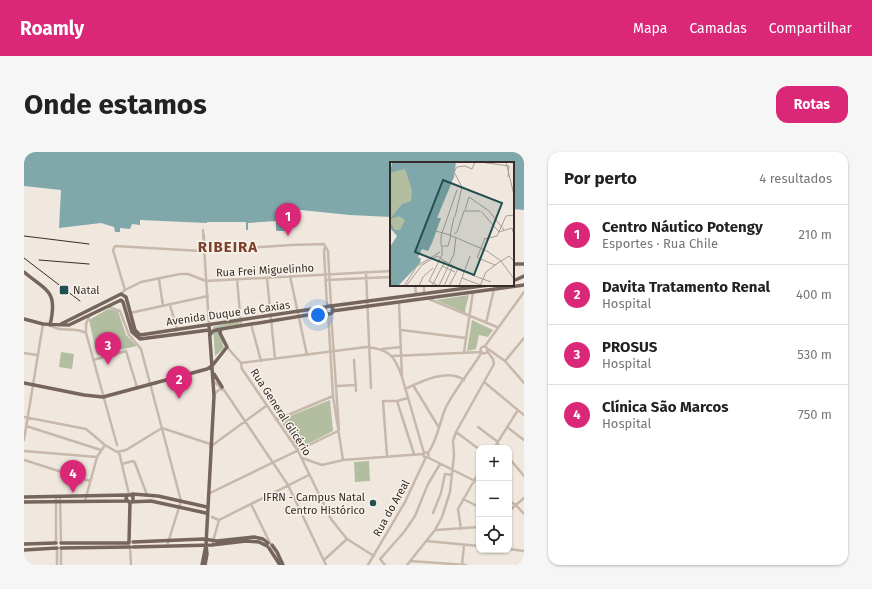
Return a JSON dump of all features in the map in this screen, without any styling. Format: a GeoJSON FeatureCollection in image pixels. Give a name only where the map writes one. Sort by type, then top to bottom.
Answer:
{"type":"FeatureCollection","features":[{"type":"Feature","properties":{"kind":"main road"},"geometry":{"type":"LineString","coordinates":[[24,272],[46,290],[52,298],[54,308],[50,324]]}},
{"type":"Feature","properties":{"kind":"main road"},"geometry":{"type":"LineString","coordinates":[[514,281],[524,276]]}},
{"type":"Feature","properties":{"kind":"main road","name":"Avenida Duque de Caxias"},"geometry":{"type":"LineString","coordinates":[[514,286],[524,285]]}},
{"type":"Feature","properties":{"kind":"main road","name":"Avenida Duque de Caxias"},"geometry":{"type":"LineString","coordinates":[[130,313],[135,330],[140,335],[298,312],[329,306],[482,286]]}},
{"type":"Feature","properties":{"kind":"main road","name":"Avenida Duque de Caxias"},"geometry":{"type":"LineString","coordinates":[[106,307],[121,300],[134,335],[145,340],[510,286]]}},
{"type":"Feature","properties":{"kind":"main road"},"geometry":{"type":"LineString","coordinates":[[59,325],[121,294],[126,297],[130,313]]}},
{"type":"Feature","properties":{"kind":"main road"},"geometry":{"type":"LineString","coordinates":[[351,304],[352,309]]}},
{"type":"Feature","properties":{"kind":"main road"},"geometry":{"type":"LineString","coordinates":[[329,306],[329,312]]}},
{"type":"Feature","properties":{"kind":"main road"},"geometry":{"type":"LineString","coordinates":[[329,306],[329,312]]}},
{"type":"Feature","properties":{"kind":"main road"},"geometry":{"type":"LineString","coordinates":[[24,319],[43,324],[72,325],[106,307]]}},
{"type":"Feature","properties":{"kind":"main road"},"geometry":{"type":"LineString","coordinates":[[207,554],[206,512],[214,394],[210,336],[211,324]]}},
{"type":"Feature","properties":{"kind":"main road","name":"Rua General Glicério"},"geometry":{"type":"LineString","coordinates":[[220,330],[227,347]]}},
{"type":"Feature","properties":{"kind":"main road"},"geometry":{"type":"LineString","coordinates":[[24,383],[84,395],[103,397],[151,383],[212,369],[227,347]]}},
{"type":"Feature","properties":{"kind":"main road"},"geometry":{"type":"LineString","coordinates":[[212,369],[223,389]]}},
{"type":"Feature","properties":{"kind":"main road"},"geometry":{"type":"LineString","coordinates":[[129,494],[126,499],[130,501]]}},
{"type":"Feature","properties":{"kind":"main road"},"geometry":{"type":"LineString","coordinates":[[129,494],[131,545]]}},
{"type":"Feature","properties":{"kind":"main road"},"geometry":{"type":"LineString","coordinates":[[24,497],[147,494],[206,512]]}},
{"type":"Feature","properties":{"kind":"main road"},"geometry":{"type":"LineString","coordinates":[[107,495],[107,501]]}},
{"type":"Feature","properties":{"kind":"main road"},"geometry":{"type":"LineString","coordinates":[[24,502],[151,501],[207,507]]}},
{"type":"Feature","properties":{"kind":"main road"},"geometry":{"type":"LineString","coordinates":[[24,550],[131,545],[168,541],[206,540],[213,543]]}},
{"type":"Feature","properties":{"kind":"main road"},"geometry":{"type":"LineString","coordinates":[[24,544],[61,543],[167,546],[206,545],[213,543],[246,541],[259,542],[269,545],[277,552],[284,565]]}},
{"type":"Feature","properties":{"kind":"main road"},"geometry":{"type":"LineString","coordinates":[[56,543],[59,548]]}},
{"type":"Feature","properties":{"kind":"main road"},"geometry":{"type":"LineString","coordinates":[[59,548],[61,543]]}},
{"type":"Feature","properties":{"kind":"main road"},"geometry":{"type":"LineString","coordinates":[[203,565],[213,543]]}},
{"type":"Feature","properties":{"kind":"main road"},"geometry":{"type":"LineString","coordinates":[[39,544],[39,549]]}},
{"type":"Feature","properties":{"kind":"main road"},"geometry":{"type":"LineString","coordinates":[[203,565],[206,545]]}},
{"type":"Feature","properties":{"kind":"main road"},"geometry":{"type":"LineString","coordinates":[[269,545],[280,565]]}},
{"type":"Feature","properties":{"kind":"street"},"geometry":{"type":"LineString","coordinates":[[203,230],[204,235],[202,242],[204,246],[211,324]]}},
{"type":"Feature","properties":{"kind":"street"},"geometry":{"type":"LineString","coordinates":[[125,290],[113,250],[114,247],[204,251],[324,244],[328,251],[330,275],[329,306]]}},
{"type":"Feature","properties":{"kind":"street"},"geometry":{"type":"LineString","coordinates":[[325,247],[325,275],[329,306]]}},
{"type":"Feature","properties":{"kind":"street","name":"Rua Frei Miguelinho"},"geometry":{"type":"LineString","coordinates":[[206,281],[390,271]]}},
{"type":"Feature","properties":{"kind":"street"},"geometry":{"type":"LineString","coordinates":[[366,272],[371,388]]}},
{"type":"Feature","properties":{"kind":"street"},"geometry":{"type":"LineString","coordinates":[[372,272],[372,278]]}},
{"type":"Feature","properties":{"kind":"street"},"geometry":{"type":"LineString","coordinates":[[121,294],[125,290],[141,282],[185,274],[206,281]]}},
{"type":"Feature","properties":{"kind":"street"},"geometry":{"type":"LineString","coordinates":[[290,276],[307,354]]}},
{"type":"Feature","properties":{"kind":"street"},"geometry":{"type":"LineString","coordinates":[[326,280],[390,277]]}},
{"type":"Feature","properties":{"kind":"street"},"geometry":{"type":"LineString","coordinates":[[159,278],[163,306]]}},
{"type":"Feature","properties":{"kind":"street"},"geometry":{"type":"LineString","coordinates":[[267,278],[272,315],[275,359]]}},
{"type":"Feature","properties":{"kind":"street"},"geometry":{"type":"LineString","coordinates":[[237,279],[241,326]]}},
{"type":"Feature","properties":{"kind":"street"},"geometry":{"type":"LineString","coordinates":[[415,286],[416,295]]}},
{"type":"Feature","properties":{"kind":"street"},"geometry":{"type":"LineString","coordinates":[[424,286],[424,294]]}},
{"type":"Feature","properties":{"kind":"street"},"geometry":{"type":"LineString","coordinates":[[486,323],[495,287]]}},
{"type":"Feature","properties":{"kind":"street"},"geometry":{"type":"LineString","coordinates":[[464,352],[474,292]]}},
{"type":"Feature","properties":{"kind":"street","name":"Rua do Areal"},"geometry":{"type":"LineString","coordinates":[[368,565],[405,502],[425,455],[436,438],[438,426],[448,405],[482,352],[482,347],[485,346],[524,292]]}},
{"type":"Feature","properties":{"kind":"street"},"geometry":{"type":"LineString","coordinates":[[130,313],[208,296]]}},
{"type":"Feature","properties":{"kind":"street"},"geometry":{"type":"LineString","coordinates":[[429,298],[497,328]]}},
{"type":"Feature","properties":{"kind":"street"},"geometry":{"type":"LineString","coordinates":[[399,303],[402,377]]}},
{"type":"Feature","properties":{"kind":"street"},"geometry":{"type":"LineString","coordinates":[[170,305],[177,329]]}},
{"type":"Feature","properties":{"kind":"street"},"geometry":{"type":"LineString","coordinates":[[106,307],[120,311],[129,335],[140,346],[151,383],[179,504],[167,546]]}},
{"type":"Feature","properties":{"kind":"street"},"geometry":{"type":"LineString","coordinates":[[329,312],[335,350],[338,431]]}},
{"type":"Feature","properties":{"kind":"street"},"geometry":{"type":"LineString","coordinates":[[329,312],[333,396],[336,423],[343,460]]}},
{"type":"Feature","properties":{"kind":"street"},"geometry":{"type":"LineString","coordinates":[[90,315],[86,324],[86,334],[117,445]]}},
{"type":"Feature","properties":{"kind":"street"},"geometry":{"type":"LineString","coordinates":[[24,440],[26,417],[43,324]]}},
{"type":"Feature","properties":{"kind":"street"},"geometry":{"type":"LineString","coordinates":[[50,324],[57,328],[80,330],[86,334]]}},
{"type":"Feature","properties":{"kind":"street"},"geometry":{"type":"LineString","coordinates":[[251,324],[261,361]]}},
{"type":"Feature","properties":{"kind":"street"},"geometry":{"type":"LineString","coordinates":[[401,330],[466,338]]}},
{"type":"Feature","properties":{"kind":"street"},"geometry":{"type":"LineString","coordinates":[[505,361],[524,338]]}},
{"type":"Feature","properties":{"kind":"street"},"geometry":{"type":"LineString","coordinates":[[241,363],[361,346],[380,350],[393,356],[464,352],[485,353],[488,350]]}},
{"type":"Feature","properties":{"kind":"street"},"geometry":{"type":"LineString","coordinates":[[407,565],[435,530],[449,498],[454,455],[453,441],[456,432],[494,362],[485,346]]}},
{"type":"Feature","properties":{"kind":"street","name":"Rua General Glicério"},"geometry":{"type":"LineString","coordinates":[[227,347],[241,363],[242,369],[298,451],[330,518],[347,539],[374,556]]}},
{"type":"Feature","properties":{"kind":"street"},"geometry":{"type":"LineString","coordinates":[[380,350],[401,347]]}},
{"type":"Feature","properties":{"kind":"street"},"geometry":{"type":"LineString","coordinates":[[488,350],[505,361],[524,383]]}},
{"type":"Feature","properties":{"kind":"street"},"geometry":{"type":"LineString","coordinates":[[93,360],[125,351],[128,353],[137,387]]}},
{"type":"Feature","properties":{"kind":"street"},"geometry":{"type":"LineString","coordinates":[[24,352],[37,355]]}},
{"type":"Feature","properties":{"kind":"street"},"geometry":{"type":"LineString","coordinates":[[393,356],[402,377],[425,455]]}},
{"type":"Feature","properties":{"kind":"street"},"geometry":{"type":"LineString","coordinates":[[354,360],[356,391]]}},
{"type":"Feature","properties":{"kind":"street"},"geometry":{"type":"LineString","coordinates":[[405,389],[430,378],[456,375],[464,380]]}},
{"type":"Feature","properties":{"kind":"street"},"geometry":{"type":"LineString","coordinates":[[214,382],[223,389],[288,485],[326,565]]}},
{"type":"Feature","properties":{"kind":"street"},"geometry":{"type":"LineString","coordinates":[[484,382],[524,415]]}},
{"type":"Feature","properties":{"kind":"street"},"geometry":{"type":"LineString","coordinates":[[336,386],[356,385]]}},
{"type":"Feature","properties":{"kind":"street"},"geometry":{"type":"LineString","coordinates":[[413,385],[438,426]]}},
{"type":"Feature","properties":{"kind":"street"},"geometry":{"type":"LineString","coordinates":[[214,394],[220,389],[223,389]]}},
{"type":"Feature","properties":{"kind":"street"},"geometry":{"type":"LineString","coordinates":[[276,420],[333,396]]}},
{"type":"Feature","properties":{"kind":"street"},"geometry":{"type":"LineString","coordinates":[[386,456],[383,401],[397,401],[408,398]]}},
{"type":"Feature","properties":{"kind":"street"},"geometry":{"type":"LineString","coordinates":[[397,401],[415,454]]}},
{"type":"Feature","properties":{"kind":"street"},"geometry":{"type":"LineString","coordinates":[[162,428],[210,446],[266,406]]}},
{"type":"Feature","properties":{"kind":"street"},"geometry":{"type":"LineString","coordinates":[[496,445],[518,410]]}},
{"type":"Feature","properties":{"kind":"street"},"geometry":{"type":"LineString","coordinates":[[26,417],[86,429],[105,445],[120,452]]}},
{"type":"Feature","properties":{"kind":"street"},"geometry":{"type":"LineString","coordinates":[[26,426],[101,450]]}},
{"type":"Feature","properties":{"kind":"street"},"geometry":{"type":"LineString","coordinates":[[478,427],[498,442],[500,445]]}},
{"type":"Feature","properties":{"kind":"street"},"geometry":{"type":"LineString","coordinates":[[507,427],[524,440]]}},
{"type":"Feature","properties":{"kind":"street"},"geometry":{"type":"LineString","coordinates":[[120,452],[162,428]]}},
{"type":"Feature","properties":{"kind":"street"},"geometry":{"type":"LineString","coordinates":[[208,494],[338,431]]}},
{"type":"Feature","properties":{"kind":"street"},"geometry":{"type":"LineString","coordinates":[[456,432],[476,447]]}},
{"type":"Feature","properties":{"kind":"street"},"geometry":{"type":"LineString","coordinates":[[84,501],[97,457],[105,445]]}},
{"type":"Feature","properties":{"kind":"street"},"geometry":{"type":"LineString","coordinates":[[24,451],[97,457]]}},
{"type":"Feature","properties":{"kind":"street"},"geometry":{"type":"LineString","coordinates":[[120,452],[129,494]]}},
{"type":"Feature","properties":{"kind":"street"},"geometry":{"type":"LineString","coordinates":[[301,458],[319,465],[343,460],[415,454],[425,455],[474,480]]}},
{"type":"Feature","properties":{"kind":"street"},"geometry":{"type":"LineString","coordinates":[[24,460],[90,481]]}},
{"type":"Feature","properties":{"kind":"street"},"geometry":{"type":"LineString","coordinates":[[122,464],[133,461],[135,462],[147,494]]}},
{"type":"Feature","properties":{"kind":"street"},"geometry":{"type":"LineString","coordinates":[[512,462],[524,476]]}},
{"type":"Feature","properties":{"kind":"street"},"geometry":{"type":"LineString","coordinates":[[384,565],[380,559],[388,548],[404,532],[415,516],[428,484],[440,464]]}},
{"type":"Feature","properties":{"kind":"street"},"geometry":{"type":"LineString","coordinates":[[433,513],[442,493],[445,474],[452,475]]}},
{"type":"Feature","properties":{"kind":"street"},"geometry":{"type":"LineString","coordinates":[[213,543],[219,520],[310,475]]}},
{"type":"Feature","properties":{"kind":"street"},"geometry":{"type":"LineString","coordinates":[[461,529],[458,512],[476,477]]}},
{"type":"Feature","properties":{"kind":"street"},"geometry":{"type":"LineString","coordinates":[[56,496],[56,543]]}},
{"type":"Feature","properties":{"kind":"street"},"geometry":{"type":"LineString","coordinates":[[60,496],[61,543]]}},
{"type":"Feature","properties":{"kind":"street"},"geometry":{"type":"LineString","coordinates":[[512,508],[524,498]]}},
{"type":"Feature","properties":{"kind":"street"},"geometry":{"type":"LineString","coordinates":[[463,500],[476,506]]}},
{"type":"Feature","properties":{"kind":"street"},"geometry":{"type":"LineString","coordinates":[[512,503],[524,514]]}},
{"type":"Feature","properties":{"kind":"street"},"geometry":{"type":"LineString","coordinates":[[251,504],[269,545]]}},
{"type":"Feature","properties":{"kind":"street"},"geometry":{"type":"LineString","coordinates":[[212,517],[219,520]]}},
{"type":"Feature","properties":{"kind":"street"},"geometry":{"type":"LineString","coordinates":[[435,530],[476,527]]}},
{"type":"Feature","properties":{"kind":"street"},"geometry":{"type":"LineString","coordinates":[[324,560],[347,539]]}},
{"type":"Feature","properties":{"kind":"street"},"geometry":{"type":"LineString","coordinates":[[426,541],[476,546]]}},
{"type":"Feature","properties":{"kind":"street"},"geometry":{"type":"LineString","coordinates":[[131,545],[131,565]]}},
{"type":"Feature","properties":{"kind":"street"},"geometry":{"type":"LineString","coordinates":[[462,565],[464,545]]}},
{"type":"Feature","properties":{"kind":"street"},"geometry":{"type":"LineString","coordinates":[[57,565],[59,548]]}},
{"type":"Feature","properties":{"kind":"street"},"geometry":{"type":"LineString","coordinates":[[59,548],[61,565]]}},
{"type":"Feature","properties":{"kind":"street"},"geometry":{"type":"LineString","coordinates":[[512,549],[524,551]]}},
{"type":"Feature","properties":{"kind":"street"},"geometry":{"type":"LineString","coordinates":[[410,561],[466,565]]}},
{"type":"Feature","properties":{"kind":"street"},"geometry":{"type":"LineString","coordinates":[[517,565],[524,561]]}},
{"type":"Feature","properties":{"kind":"green space"},"geometry":{"type":"Polygon","coordinates":[[[469,295],[465,310],[466,313],[436,300],[469,295]]]}},
{"type":"Feature","properties":{"kind":"green space"},"geometry":{"type":"Polygon","coordinates":[[[108,309],[118,311],[126,335],[137,346],[97,355],[89,320],[108,309]]]}},
{"type":"Feature","properties":{"kind":"green space"},"geometry":{"type":"Polygon","coordinates":[[[472,320],[493,330],[488,337],[479,335],[476,349],[467,351],[472,320]]]}},
{"type":"Feature","properties":{"kind":"green space"},"geometry":{"type":"Polygon","coordinates":[[[238,321],[240,323],[238,325],[220,327],[219,330],[224,348],[215,356],[213,327],[238,321]]]}},
{"type":"Feature","properties":{"kind":"green space"},"geometry":{"type":"Polygon","coordinates":[[[61,352],[74,354],[72,369],[59,367],[61,352]]]}},
{"type":"Feature","properties":{"kind":"green space"},"geometry":{"type":"Polygon","coordinates":[[[330,400],[333,431],[298,449],[280,420],[330,400]]]}},
{"type":"Feature","properties":{"kind":"green space"},"geometry":{"type":"Polygon","coordinates":[[[369,461],[370,481],[355,482],[354,462],[369,461]]]}},
{"type":"Feature","properties":{"kind":"water"},"geometry":{"type":"Polygon","coordinates":[[[24,152],[524,152],[524,210],[514,209],[514,162],[390,162],[390,217],[350,215],[281,208],[280,213],[286,226],[291,226],[290,231],[276,231],[276,221],[248,223],[248,230],[246,230],[246,222],[207,223],[140,220],[140,225],[132,224],[130,229],[120,228],[120,232],[115,232],[114,227],[101,223],[59,228],[61,190],[24,186],[24,152]]]}},
{"type":"Feature","properties":{"kind":"tram line"},"geometry":{"type":"LineString","coordinates":[[24,236],[89,244]]}},
{"type":"Feature","properties":{"kind":"tram line"},"geometry":{"type":"LineString","coordinates":[[24,258],[80,301]]}},
{"type":"Feature","properties":{"kind":"tram line"},"geometry":{"type":"LineString","coordinates":[[39,260],[89,264]]}},
{"type":"Feature","properties":{"kind":"place","name":"Centro Náutico Potengy"},"geometry":{"type":"Point","coordinates":[288,236]}},
{"type":"Feature","properties":{"kind":"place","name":"Natal"},"geometry":{"type":"Point","coordinates":[64,290]}},
{"type":"Feature","properties":{"kind":"place","name":"PROSUS"},"geometry":{"type":"Point","coordinates":[108,365]}},
{"type":"Feature","properties":{"kind":"place","name":"Davita Tratamento Renal"},"geometry":{"type":"Point","coordinates":[179,399]}},
{"type":"Feature","properties":{"kind":"place","name":"Clínica São Marcos"},"geometry":{"type":"Point","coordinates":[73,493]}},
{"type":"Feature","properties":{"kind":"place","name":"IFRN - Campus Natal Centro Histórico"},"geometry":{"type":"Point","coordinates":[373,503]}},
{"type":"Feature","properties":{"kind":"district","name":"RIBEIRA"},"geometry":{"type":"Point","coordinates":[228,247]}}]}
